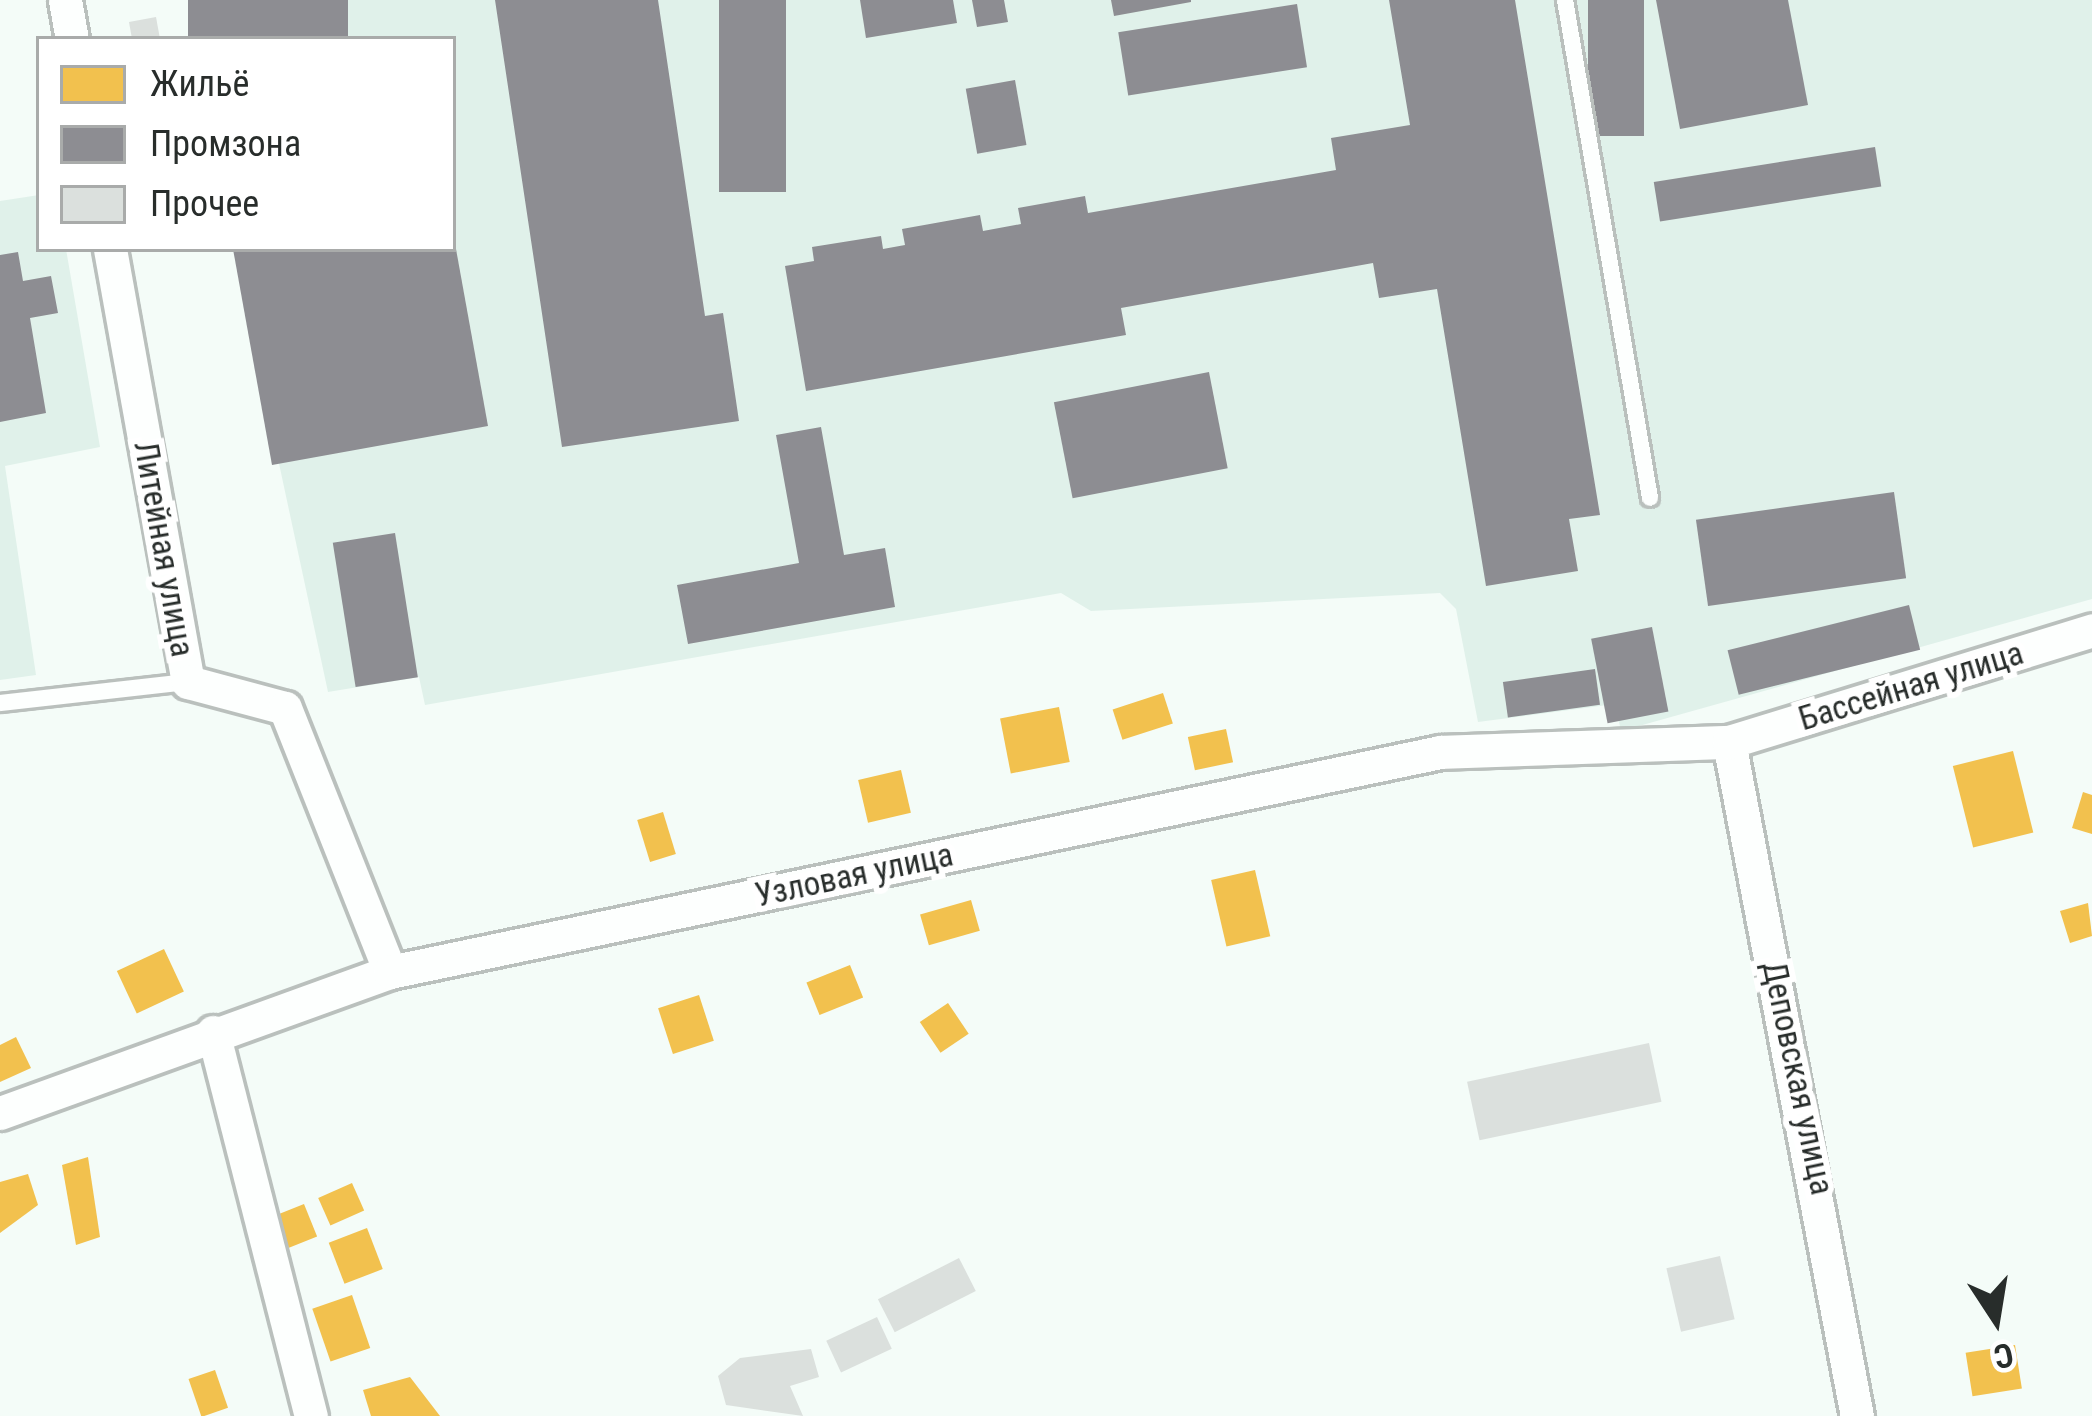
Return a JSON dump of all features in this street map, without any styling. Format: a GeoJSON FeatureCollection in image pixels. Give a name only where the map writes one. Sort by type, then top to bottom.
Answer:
{"type":"FeatureCollection","features":[{"type":"Feature","properties":{"kind":"street"},"geometry":{"type":"LineString","coordinates":[[65,0],[71,36]]}},
{"type":"Feature","properties":{"kind":"street","name":"Литейная улица"},"geometry":{"type":"LineString","coordinates":[[111,252],[188,682],[285,708],[390,972]]}},
{"type":"Feature","properties":{"kind":"street","name":"Бассейная улица"},"geometry":{"type":"LineString","coordinates":[[1729,742],[2092,629]]}},
{"type":"Feature","properties":{"kind":"street","name":"Узловая улица"},"geometry":{"type":"LineString","coordinates":[[0,1113],[213,1032],[390,972],[1440,752],[1729,742]]}},
{"type":"Feature","properties":{"kind":"street","name":"Деповская улица"},"geometry":{"type":"LineString","coordinates":[[1729,742],[1857,1416]]}},
{"type":"Feature","properties":{"kind":"street"},"geometry":{"type":"LineString","coordinates":[[213,1032],[311,1416]]}},
{"type":"Feature","properties":{"kind":"lane"},"geometry":{"type":"LineString","coordinates":[[1565,0],[1650,497]]}},
{"type":"Feature","properties":{"kind":"lane"},"geometry":{"type":"LineString","coordinates":[[0,704],[188,682]]}},
{"type":"Feature","properties":{"kind":"shaded area"},"geometry":{"type":"Polygon","coordinates":[[[188,0],[2092,0],[2092,599],[1621,731],[1615,704],[1478,722],[1456,609],[1440,593],[1091,611],[1061,593],[425,705],[419,677],[328,692],[234,252],[456,252],[456,36],[194,36],[188,0]]]}},
{"type":"Feature","properties":{"kind":"shaded area"},"geometry":{"type":"Polygon","coordinates":[[[36,195],[36,252],[67,252],[100,447],[5,466],[36,675],[0,680],[0,201],[36,195]]]}},
{"type":"Feature","properties":{"kind":"building: Жильё"},"geometry":{"type":"Polygon","coordinates":[[[1163,693],[1173,723],[1122,740],[1113,709],[1163,693]]]}},
{"type":"Feature","properties":{"kind":"building: Жильё"},"geometry":{"type":"Polygon","coordinates":[[[1059,707],[1070,762],[1011,773],[1000,718],[1059,707]]]}},
{"type":"Feature","properties":{"kind":"building: Жильё"},"geometry":{"type":"Polygon","coordinates":[[[1226,729],[1233,762],[1195,770],[1188,737],[1226,729]]]}},
{"type":"Feature","properties":{"kind":"building: Жильё"},"geometry":{"type":"Polygon","coordinates":[[[2013,751],[2033,833],[1973,848],[1953,766],[2013,751]]]}},
{"type":"Feature","properties":{"kind":"building: Жильё"},"geometry":{"type":"Polygon","coordinates":[[[901,770],[911,813],[868,823],[858,780],[901,770]]]}},
{"type":"Feature","properties":{"kind":"building: Жильё"},"geometry":{"type":"Polygon","coordinates":[[[2083,792],[2092,795],[2092,834],[2072,828],[2083,792]]]}},
{"type":"Feature","properties":{"kind":"building: Жильё"},"geometry":{"type":"Polygon","coordinates":[[[663,812],[676,854],[650,862],[637,820],[663,812]]]}},
{"type":"Feature","properties":{"kind":"building: Жильё"},"geometry":{"type":"Polygon","coordinates":[[[1255,870],[1270,936],[1226,946],[1211,880],[1255,870]]]}},
{"type":"Feature","properties":{"kind":"building: Жильё"},"geometry":{"type":"Polygon","coordinates":[[[971,900],[980,931],[929,945],[920,915],[971,900]]]}},
{"type":"Feature","properties":{"kind":"building: Жильё"},"geometry":{"type":"Polygon","coordinates":[[[2088,903],[2092,936],[2070,943],[2060,911],[2088,903]]]}},
{"type":"Feature","properties":{"kind":"building: Жильё"},"geometry":{"type":"Polygon","coordinates":[[[164,949],[184,992],[137,1014],[117,971],[164,949]]]}},
{"type":"Feature","properties":{"kind":"building: Жильё"},"geometry":{"type":"Polygon","coordinates":[[[850,965],[863,997],[820,1015],[806,983],[850,965]]]}},
{"type":"Feature","properties":{"kind":"building: Жильё"},"geometry":{"type":"Polygon","coordinates":[[[699,995],[714,1041],[673,1054],[658,1008],[699,995]]]}},
{"type":"Feature","properties":{"kind":"building: Жильё"},"geometry":{"type":"Polygon","coordinates":[[[948,1003],[969,1034],[941,1053],[920,1022],[948,1003]]]}},
{"type":"Feature","properties":{"kind":"building: Жильё"},"geometry":{"type":"Polygon","coordinates":[[[16,1037],[31,1068],[0,1082],[0,1045],[16,1037]]]}},
{"type":"Feature","properties":{"kind":"building: Жильё"},"geometry":{"type":"Polygon","coordinates":[[[88,1157],[100,1237],[76,1245],[62,1165],[88,1157]]]}},
{"type":"Feature","properties":{"kind":"building: Жильё"},"geometry":{"type":"Polygon","coordinates":[[[28,1174],[38,1205],[0,1233],[0,1182],[28,1174]]]}},
{"type":"Feature","properties":{"kind":"building: Жильё"},"geometry":{"type":"Polygon","coordinates":[[[352,1183],[364,1210],[330,1225],[318,1198],[352,1183]]]}},
{"type":"Feature","properties":{"kind":"building: Жильё"},"geometry":{"type":"Polygon","coordinates":[[[304,1204],[317,1236],[287,1249],[273,1216],[304,1204]]]}},
{"type":"Feature","properties":{"kind":"building: Жильё"},"geometry":{"type":"Polygon","coordinates":[[[367,1228],[383,1269],[344,1284],[329,1243],[367,1228]]]}},
{"type":"Feature","properties":{"kind":"building: Жильё"},"geometry":{"type":"Polygon","coordinates":[[[352,1295],[370,1348],[331,1362],[312,1309],[352,1295]]]}},
{"type":"Feature","properties":{"kind":"building: Жильё"},"geometry":{"type":"Polygon","coordinates":[[[2015,1345],[2022,1388],[1972,1396],[1966,1353],[2015,1345]]]}},
{"type":"Feature","properties":{"kind":"building: Жильё"},"geometry":{"type":"Polygon","coordinates":[[[215,1370],[228,1408],[201,1416],[189,1379],[215,1370]]]}},
{"type":"Feature","properties":{"kind":"building: Жильё"},"geometry":{"type":"Polygon","coordinates":[[[410,1377],[440,1416],[371,1416],[363,1390],[410,1377]]]}},
{"type":"Feature","properties":{"kind":"building: Промзона"},"geometry":{"type":"Polygon","coordinates":[[[188,0],[348,0],[348,36],[188,36],[188,0]]]}},
{"type":"Feature","properties":{"kind":"building: Промзона"},"geometry":{"type":"Polygon","coordinates":[[[495,0],[658,0],[705,316],[723,313],[739,421],[562,447],[495,0]]]}},
{"type":"Feature","properties":{"kind":"building: Промзона"},"geometry":{"type":"Polygon","coordinates":[[[719,0],[786,0],[786,192],[719,192],[719,0]]]}},
{"type":"Feature","properties":{"kind":"building: Промзона"},"geometry":{"type":"Polygon","coordinates":[[[860,0],[953,0],[957,23],[866,38],[860,0]]]}},
{"type":"Feature","properties":{"kind":"building: Промзона"},"geometry":{"type":"Polygon","coordinates":[[[972,0],[1004,0],[1008,22],[977,27],[972,0]]]}},
{"type":"Feature","properties":{"kind":"building: Промзона"},"geometry":{"type":"Polygon","coordinates":[[[1111,0],[1191,0],[1191,2],[1114,16],[1111,0]]]}},
{"type":"Feature","properties":{"kind":"building: Промзона"},"geometry":{"type":"Polygon","coordinates":[[[1389,0],[1515,0],[1600,515],[1569,519],[1578,571],[1486,586],[1437,289],[1379,298],[1373,263],[1121,308],[1126,335],[806,391],[785,266],[814,261],[812,247],[881,236],[883,249],[905,245],[902,229],[980,215],[983,231],[1021,224],[1018,208],[1085,196],[1088,213],[1336,170],[1331,138],[1410,125],[1389,0]]]}},
{"type":"Feature","properties":{"kind":"building: Промзона"},"geometry":{"type":"Polygon","coordinates":[[[1588,0],[1644,0],[1644,136],[1588,136],[1588,0]]]}},
{"type":"Feature","properties":{"kind":"building: Промзона"},"geometry":{"type":"Polygon","coordinates":[[[1656,0],[1788,0],[1808,105],[1680,129],[1656,0]]]}},
{"type":"Feature","properties":{"kind":"building: Промзона"},"geometry":{"type":"Polygon","coordinates":[[[1297,4],[1307,67],[1128,96],[1118,32],[1297,4]]]}},
{"type":"Feature","properties":{"kind":"building: Промзона"},"geometry":{"type":"Polygon","coordinates":[[[1015,80],[1026,145],[977,154],[966,89],[1015,80]]]}},
{"type":"Feature","properties":{"kind":"building: Промзона"},"geometry":{"type":"Polygon","coordinates":[[[1875,147],[1881,187],[1660,222],[1654,182],[1875,147]]]}},
{"type":"Feature","properties":{"kind":"building: Промзона"},"geometry":{"type":"Polygon","coordinates":[[[456,249],[488,426],[272,465],[234,252],[456,249]]]}},
{"type":"Feature","properties":{"kind":"building: Промзона"},"geometry":{"type":"Polygon","coordinates":[[[18,252],[23,281],[51,276],[58,313],[30,318],[46,413],[0,422],[0,255],[18,252]]]}},
{"type":"Feature","properties":{"kind":"building: Промзона"},"geometry":{"type":"Polygon","coordinates":[[[1209,372],[1228,468],[1073,498],[1054,402],[1209,372]]]}},
{"type":"Feature","properties":{"kind":"building: Промзона"},"geometry":{"type":"Polygon","coordinates":[[[821,427],[844,555],[885,548],[895,607],[688,644],[677,585],[799,563],[776,435],[821,427]]]}},
{"type":"Feature","properties":{"kind":"building: Промзона"},"geometry":{"type":"Polygon","coordinates":[[[1894,492],[1906,578],[1708,606],[1696,520],[1894,492]]]}},
{"type":"Feature","properties":{"kind":"building: Промзона"},"geometry":{"type":"Polygon","coordinates":[[[395,533],[418,677],[356,687],[333,543],[395,533]]]}},
{"type":"Feature","properties":{"kind":"building: Промзона"},"geometry":{"type":"Polygon","coordinates":[[[1909,605],[1920,650],[1739,695],[1728,650],[1909,605]]]}},
{"type":"Feature","properties":{"kind":"building: Промзона"},"geometry":{"type":"Polygon","coordinates":[[[1652,627],[1668,711],[1608,723],[1591,639],[1652,627]]]}},
{"type":"Feature","properties":{"kind":"building: Промзона"},"geometry":{"type":"Polygon","coordinates":[[[1595,669],[1600,705],[1508,718],[1503,682],[1595,669]]]}},
{"type":"Feature","properties":{"kind":"building: Прочее"},"geometry":{"type":"Polygon","coordinates":[[[156,17],[159,36],[131,36],[129,22],[156,17]]]}},
{"type":"Feature","properties":{"kind":"building: Прочее"},"geometry":{"type":"Polygon","coordinates":[[[1649,1043],[1661,1102],[1480,1140],[1467,1082],[1649,1043]]]}},
{"type":"Feature","properties":{"kind":"building: Прочее"},"geometry":{"type":"Polygon","coordinates":[[[1720,1256],[1735,1319],[1681,1332],[1666,1268],[1720,1256]]]}},
{"type":"Feature","properties":{"kind":"building: Прочее"},"geometry":{"type":"Polygon","coordinates":[[[959,1258],[976,1291],[895,1332],[878,1299],[959,1258]]]}},
{"type":"Feature","properties":{"kind":"building: Прочее"},"geometry":{"type":"Polygon","coordinates":[[[877,1317],[892,1349],[841,1372],[826,1341],[877,1317]]]}},
{"type":"Feature","properties":{"kind":"building: Прочее"},"geometry":{"type":"Polygon","coordinates":[[[811,1349],[819,1377],[790,1386],[803,1416],[726,1405],[718,1376],[740,1358],[811,1349]]]}}]}
